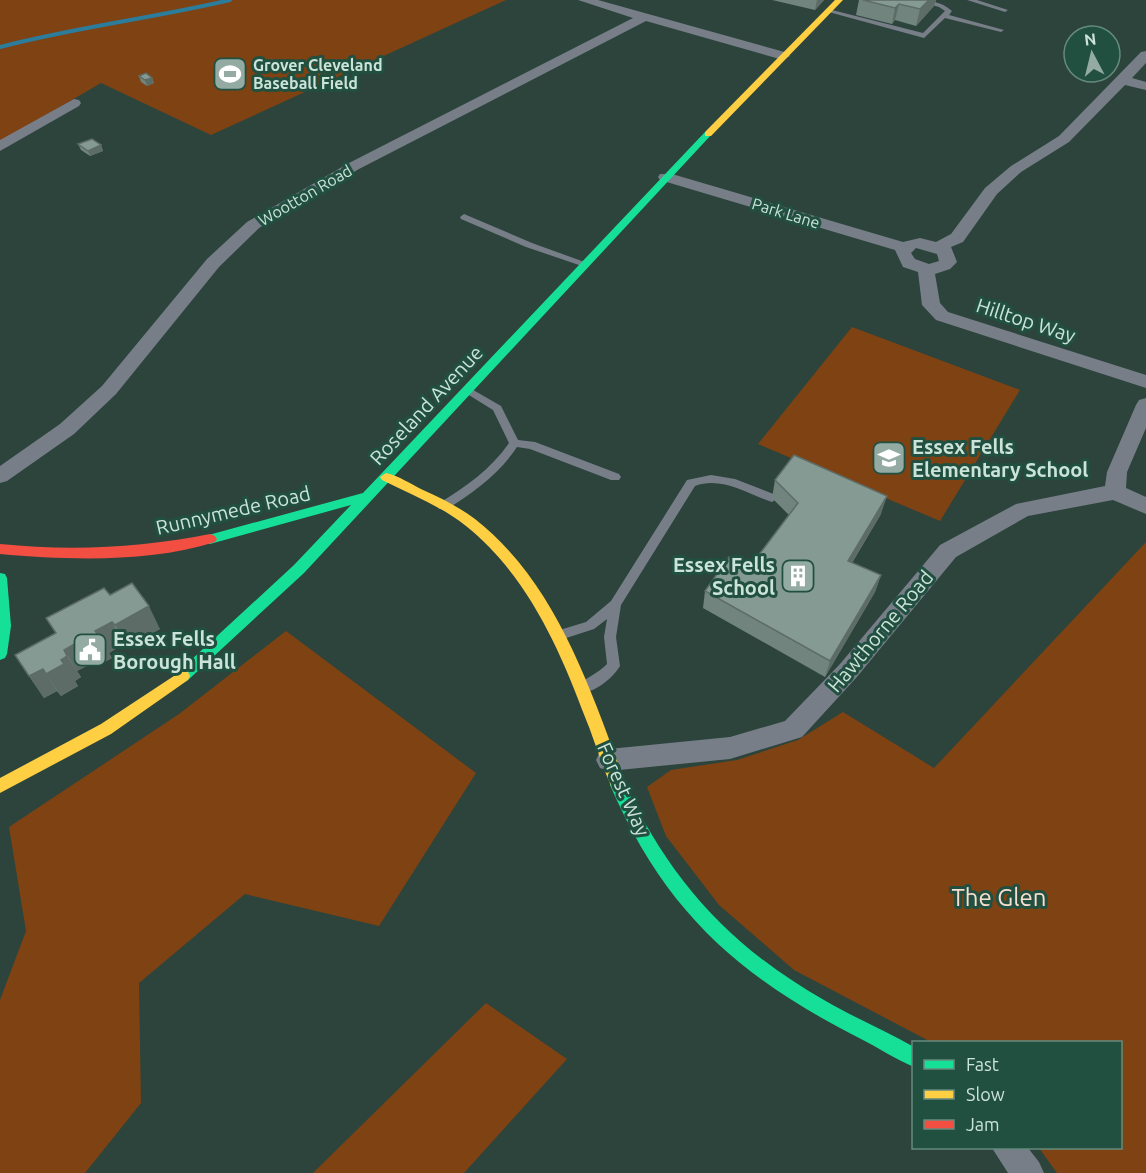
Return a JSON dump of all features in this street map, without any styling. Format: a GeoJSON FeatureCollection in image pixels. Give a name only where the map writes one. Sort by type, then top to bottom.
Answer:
{"type":"FeatureCollection","features":[{"type":"Feature","properties":{"kind":"main road","name":"Roseland Avenue"},"geometry":{"type":"LineString","coordinates":[[0,786],[80,744],[167,688],[209,654],[299,569],[666,177],[839,0]]}},
{"type":"Feature","properties":{"kind":"main road","name":"Forest Way"},"geometry":{"type":"LineString","coordinates":[[386,477],[442,506],[479,530],[508,560],[543,611],[556,637],[580,688],[632,817],[655,855],[683,893],[736,949],[805,999],[912,1057]]}},
{"type":"Feature","properties":{"kind":"main road","name":"Runnymede Road"},"geometry":{"type":"LineString","coordinates":[[0,549],[59,554],[147,550],[226,536],[365,497]]}},
{"type":"Feature","properties":{"kind":"main road"},"geometry":{"type":"LineString","coordinates":[[0,578],[4,626],[0,654]]}},
{"type":"Feature","properties":{"kind":"street"},"geometry":{"type":"LineString","coordinates":[[584,0],[783,56]]}},
{"type":"Feature","properties":{"kind":"street","name":"Wootton Road"},"geometry":{"type":"LineString","coordinates":[[0,476],[67,429],[109,390],[213,263],[253,225],[354,166],[643,18]]}},
{"type":"Feature","properties":{"kind":"street"},"geometry":{"type":"LineString","coordinates":[[938,247],[957,238],[991,191],[1016,169],[1064,139],[1146,55]]}},
{"type":"Feature","properties":{"kind":"street"},"geometry":{"type":"LineString","coordinates":[[1124,80],[1146,86]]}},
{"type":"Feature","properties":{"kind":"street"},"geometry":{"type":"LineString","coordinates":[[0,146],[74,103]]}},
{"type":"Feature","properties":{"kind":"street","name":"Park Lane"},"geometry":{"type":"LineString","coordinates":[[666,177],[905,248]]}},
{"type":"Feature","properties":{"kind":"street"},"geometry":{"type":"LineString","coordinates":[[920,243],[938,247],[948,257],[948,262],[936,269],[926,269],[909,263],[904,258],[905,248],[920,243]]}},
{"type":"Feature","properties":{"kind":"street","name":"Hilltop Way"},"geometry":{"type":"LineString","coordinates":[[926,269],[931,305],[942,316],[1146,382]]}},
{"type":"Feature","properties":{"kind":"street"},"geometry":{"type":"LineString","coordinates":[[1146,405],[1117,472],[1115,492],[1146,506]]}},
{"type":"Feature","properties":{"kind":"street","name":"Hawthorne Road"},"geometry":{"type":"LineString","coordinates":[[609,760],[730,748],[793,729],[849,671],[948,551],[1023,509],[1115,492]]}},
{"type":"Feature","properties":{"kind":"street"},"geometry":{"type":"LineString","coordinates":[[1009,1149],[1028,1173]]}},
{"type":"Feature","properties":{"kind":"lane"},"geometry":{"type":"LineString","coordinates":[[828,11],[924,36],[949,11],[917,0]]}},
{"type":"Feature","properties":{"kind":"lane"},"geometry":{"type":"LineString","coordinates":[[970,0],[1005,10]]}},
{"type":"Feature","properties":{"kind":"lane"},"geometry":{"type":"LineString","coordinates":[[944,16],[1001,30]]}},
{"type":"Feature","properties":{"kind":"lane"},"geometry":{"type":"LineString","coordinates":[[464,217],[529,245],[585,264]]}},
{"type":"Feature","properties":{"kind":"lane"},"geometry":{"type":"LineString","coordinates":[[468,390],[497,408],[514,443]]}},
{"type":"Feature","properties":{"kind":"lane"},"geometry":{"type":"LineString","coordinates":[[514,443],[531,445],[615,477]]}},
{"type":"Feature","properties":{"kind":"lane"},"geometry":{"type":"LineString","coordinates":[[442,506],[471,489],[503,460],[514,443]]}},
{"type":"Feature","properties":{"kind":"lane"},"geometry":{"type":"LineString","coordinates":[[556,637],[590,626],[615,604],[691,483],[702,477],[717,478],[772,498]]}},
{"type":"Feature","properties":{"kind":"lane"},"geometry":{"type":"LineString","coordinates":[[580,688],[603,677],[614,666],[610,637],[615,604]]}},
{"type":"Feature","properties":{"kind":"green space"},"geometry":{"type":"Polygon","coordinates":[[[0,0],[506,0],[211,135],[101,83],[0,142],[0,0]]]}},
{"type":"Feature","properties":{"kind":"green space"},"geometry":{"type":"Polygon","coordinates":[[[852,327],[1020,390],[940,521],[758,444],[852,327]]]}},
{"type":"Feature","properties":{"kind":"green space","name":"The Glen"},"geometry":{"type":"Polygon","coordinates":[[[1146,542],[1146,1173],[1057,1173],[1040,1149],[1122,1149],[1122,1041],[929,1041],[794,970],[719,905],[666,836],[647,787],[671,770],[737,760],[798,740],[843,712],[934,768],[1146,542]]]}},
{"type":"Feature","properties":{"kind":"green space"},"geometry":{"type":"Polygon","coordinates":[[[286,631],[476,773],[379,926],[245,894],[139,983],[141,1103],[85,1173],[0,1173],[0,1000],[26,931],[9,827],[179,714],[286,631]]]}},
{"type":"Feature","properties":{"kind":"green space"},"geometry":{"type":"Polygon","coordinates":[[[486,1003],[567,1059],[464,1173],[313,1173],[486,1003]]]}},
{"type":"Feature","properties":{"kind":"building"},"geometry":{"type":"Polygon","coordinates":[[[863,0],[929,0],[920,9],[899,4],[895,8],[863,0]]]}},
{"type":"Feature","properties":{"kind":"building"},"geometry":{"type":"Polygon","coordinates":[[[146,73],[152,78],[145,80],[139,76],[146,73]]]}},
{"type":"Feature","properties":{"kind":"building"},"geometry":{"type":"Polygon","coordinates":[[[92,139],[101,145],[88,151],[78,144],[92,139]]]}},
{"type":"Feature","properties":{"kind":"building","name":"Essex Fells School"},"geometry":{"type":"Polygon","coordinates":[[[794,455],[887,496],[848,561],[881,575],[830,661],[705,591],[729,557],[749,568],[798,503],[775,480],[794,455]]]}},
{"type":"Feature","properties":{"kind":"building"},"geometry":{"type":"Polygon","coordinates":[[[132,583],[149,606],[115,625],[112,622],[95,631],[99,636],[88,642],[85,638],[64,650],[67,656],[61,660],[64,664],[46,674],[43,669],[29,676],[15,655],[56,633],[46,618],[104,588],[110,595],[132,583]]]}},
{"type":"Feature","properties":{"kind":"waterway"},"geometry":{"type":"LineString","coordinates":[[0,47],[230,0]]}},
{"type":"Feature","properties":{"kind":"traffic: fast"},"geometry":{"type":"LineString","coordinates":[[183,676],[299,569],[708,134]]}},
{"type":"Feature","properties":{"kind":"traffic: fast"},"geometry":{"type":"LineString","coordinates":[[210,539],[365,497]]}},
{"type":"Feature","properties":{"kind":"traffic: fast"},"geometry":{"type":"LineString","coordinates":[[0,578],[4,626],[0,654]]}},
{"type":"Feature","properties":{"kind":"traffic: fast"},"geometry":{"type":"LineString","coordinates":[[618,785],[632,818],[650,849],[671,879],[719,934],[775,980],[805,999],[912,1057]]}},
{"type":"Feature","properties":{"kind":"traffic: slow"},"geometry":{"type":"LineString","coordinates":[[708,134],[839,0]]}},
{"type":"Feature","properties":{"kind":"traffic: slow"},"geometry":{"type":"LineString","coordinates":[[386,477],[439,503],[470,522],[497,546],[521,575],[561,642],[618,785]]}},
{"type":"Feature","properties":{"kind":"traffic: slow"},"geometry":{"type":"LineString","coordinates":[[0,786],[106,729],[183,676]]}},
{"type":"Feature","properties":{"kind":"traffic: jam"},"geometry":{"type":"LineString","coordinates":[[0,549],[53,553],[106,553],[158,548],[210,539]]}},
{"type":"Feature","properties":{"kind":"place","name":"Grover Cleveland Baseball Field"},"geometry":{"type":"Point","coordinates":[230,74]}},
{"type":"Feature","properties":{"kind":"place","name":"Essex Fells Elementary School"},"geometry":{"type":"Point","coordinates":[889,458]}},
{"type":"Feature","properties":{"kind":"place","name":"Essex Fells School"},"geometry":{"type":"Point","coordinates":[798,576]}},
{"type":"Feature","properties":{"kind":"place","name":"Essex Fells Borough Hall"},"geometry":{"type":"Point","coordinates":[90,650]}}]}
